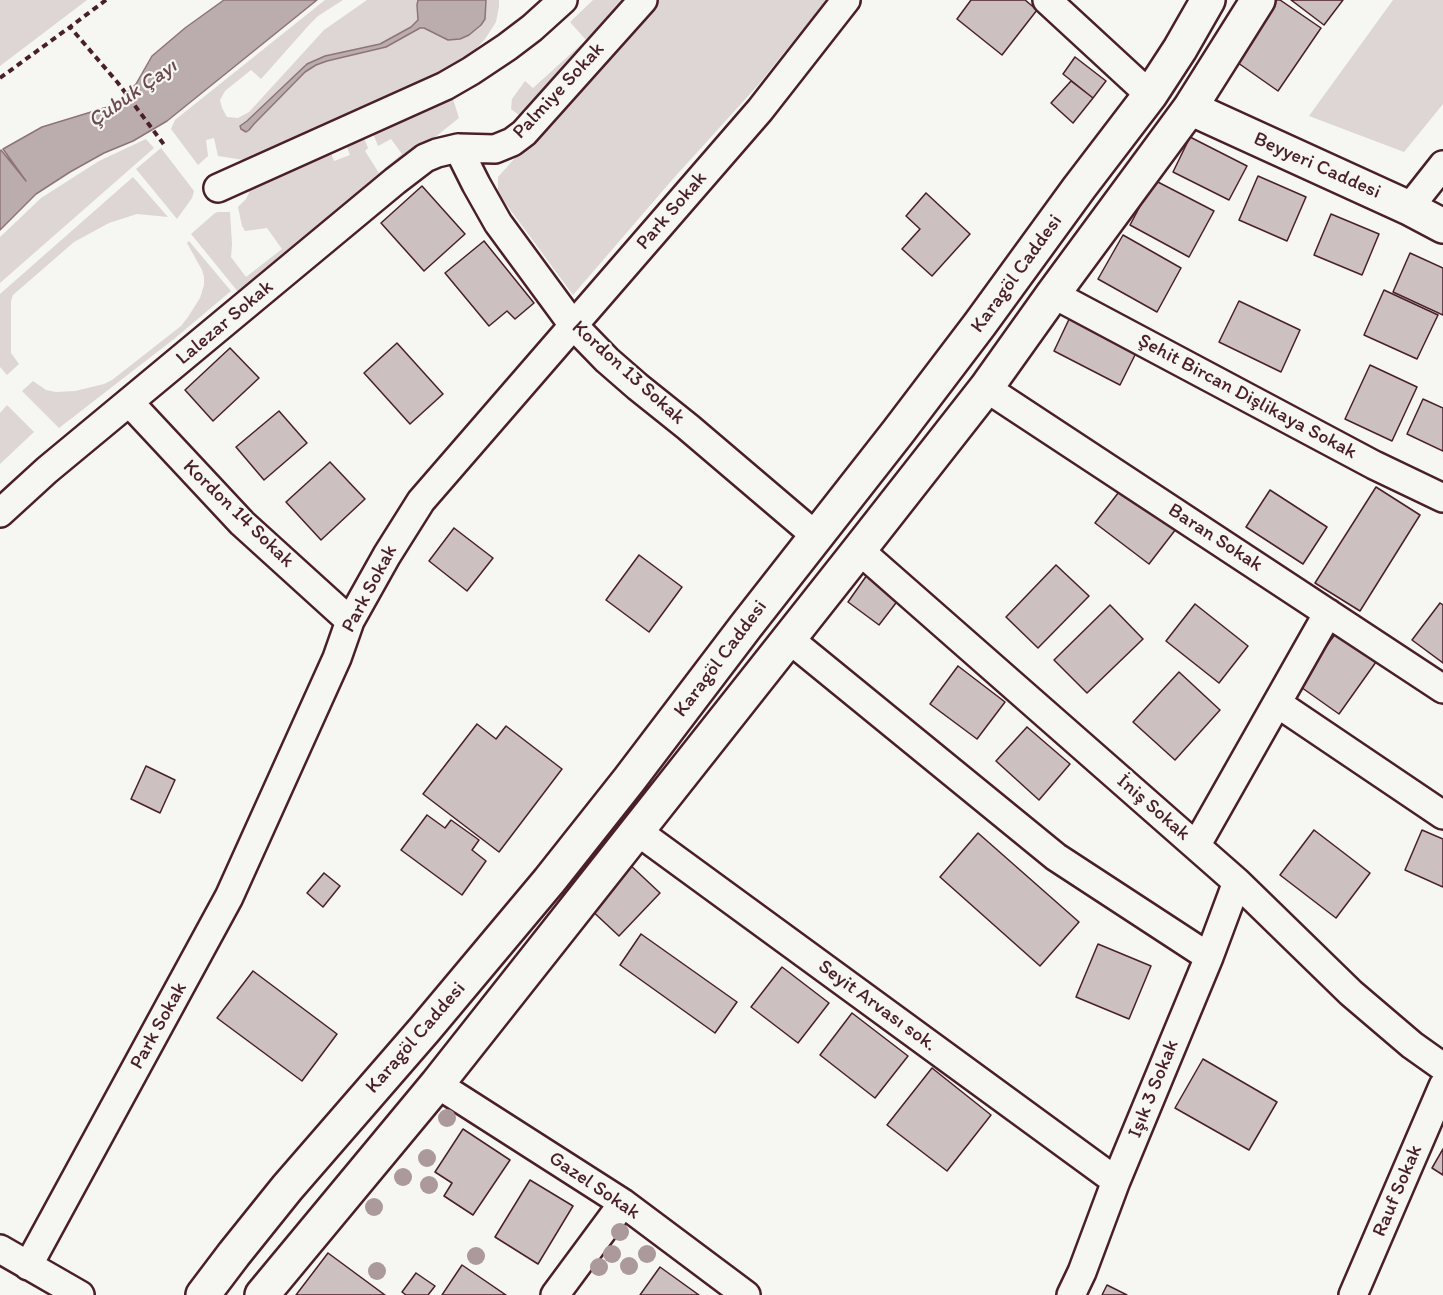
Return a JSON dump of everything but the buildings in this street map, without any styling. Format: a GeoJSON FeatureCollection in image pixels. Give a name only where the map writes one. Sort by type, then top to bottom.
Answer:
{"type":"FeatureCollection","features":[{"type":"Feature","properties":{"kind":"main road","name":"Karagöl Caddesi"},"geometry":{"type":"LineString","coordinates":[[203,1295],[287,1188],[425,1029],[549,881],[629,780],[898,432],[1150,95],[1180,50],[1208,0]]}},
{"type":"Feature","properties":{"kind":"main road"},"geometry":{"type":"LineString","coordinates":[[262,1295],[437,1084],[986,388],[1190,108],[1258,0]]}},
{"type":"Feature","properties":{"kind":"main road","name":"Beyyeri Caddesi"},"geometry":{"type":"LineString","coordinates":[[1190,108],[1409,208],[1443,226]]}},
{"type":"Feature","properties":{"kind":"street"},"geometry":{"type":"LineString","coordinates":[[218,188],[445,86],[507,47],[563,0]]}},
{"type":"Feature","properties":{"kind":"street","name":"Palmiye Sokak"},"geometry":{"type":"LineString","coordinates":[[458,148],[495,149],[512,142],[524,133],[642,0]]}},
{"type":"Feature","properties":{"kind":"street","name":"Park Sokak"},"geometry":{"type":"LineString","coordinates":[[28,1266],[229,897],[337,658],[350,621],[421,501],[760,110],[846,0]]}},
{"type":"Feature","properties":{"kind":"street"},"geometry":{"type":"LineString","coordinates":[[1047,0],[1150,95]]}},
{"type":"Feature","properties":{"kind":"street","name":"Kordon 13 Sokak"},"geometry":{"type":"LineString","coordinates":[[458,148],[498,223],[573,325],[607,360],[638,387],[816,536]]}},
{"type":"Feature","properties":{"kind":"street","name":"Lalezar Sokak"},"geometry":{"type":"LineString","coordinates":[[0,513],[47,470],[395,181],[426,158],[458,148]]}},
{"type":"Feature","properties":{"kind":"street"},"geometry":{"type":"LineString","coordinates":[[1409,208],[1443,165]]}},
{"type":"Feature","properties":{"kind":"street","name":"Şehit Bircan Dişlikaya Sokak"},"geometry":{"type":"LineString","coordinates":[[1053,294],[1374,465],[1443,498]]}},
{"type":"Feature","properties":{"kind":"street","name":"Baran Sokak"},"geometry":{"type":"LineString","coordinates":[[986,388],[1443,689]]}},
{"type":"Feature","properties":{"kind":"street","name":"Kordon 14 Sokak"},"geometry":{"type":"LineString","coordinates":[[129,402],[242,523],[350,621]]}},
{"type":"Feature","properties":{"kind":"street","name":"İniş Sokak"},"geometry":{"type":"LineString","coordinates":[[859,550],[1237,882],[1351,993],[1412,1045],[1443,1067]]}},
{"type":"Feature","properties":{"kind":"street"},"geometry":{"type":"LineString","coordinates":[[1196,846],[1328,613]]}},
{"type":"Feature","properties":{"kind":"street"},"geometry":{"type":"LineString","coordinates":[[789,639],[1056,857],[1209,957]]}},
{"type":"Feature","properties":{"kind":"street"},"geometry":{"type":"LineString","coordinates":[[1276,704],[1443,814]]}},
{"type":"Feature","properties":{"kind":"street","name":"Seyit Arvası sok."},"geometry":{"type":"LineString","coordinates":[[637,831],[1116,1181]]}},
{"type":"Feature","properties":{"kind":"street","name":"Işık 3 Sokak"},"geometry":{"type":"LineString","coordinates":[[1071,1295],[1209,957],[1237,882]]}},
{"type":"Feature","properties":{"kind":"street","name":"Gazel Sokak"},"geometry":{"type":"LineString","coordinates":[[437,1084],[623,1203],[746,1295]]}},
{"type":"Feature","properties":{"kind":"street","name":"Rauf Sokak"},"geometry":{"type":"LineString","coordinates":[[1353,1295],[1443,1086]]}},
{"type":"Feature","properties":{"kind":"street"},"geometry":{"type":"LineString","coordinates":[[555,1295],[623,1203]]}},
{"type":"Feature","properties":{"kind":"street"},"geometry":{"type":"LineString","coordinates":[[1,1252],[80,1295]]}},
{"type":"Feature","properties":{"kind":"path"},"geometry":{"type":"LineString","coordinates":[[0,78],[106,0]]}},
{"type":"Feature","properties":{"kind":"path"},"geometry":{"type":"LineString","coordinates":[[70,27],[118,83],[165,146]]}},
{"type":"Feature","properties":{"kind":"shaded area"},"geometry":{"type":"Polygon","coordinates":[[[0,0],[87,0],[0,66],[0,0]]]}},
{"type":"Feature","properties":{"kind":"shaded area"},"geometry":{"type":"Polygon","coordinates":[[[325,0],[343,0],[318,16],[261,79],[251,70],[225,91],[220,100],[227,117],[238,118],[249,112],[324,30],[367,0],[499,0],[499,6],[496,22],[485,39],[474,51],[457,63],[365,108],[244,160],[218,156],[214,138],[206,140],[208,156],[198,165],[171,129],[175,120],[325,0]]]}},
{"type":"Feature","properties":{"kind":"shaded area"},"geometry":{"type":"Polygon","coordinates":[[[593,0],[635,0],[529,115],[519,115],[511,109],[512,99],[525,81],[533,88],[586,40],[570,22],[593,0]]]}},
{"type":"Feature","properties":{"kind":"shaded area"},"geometry":{"type":"Polygon","coordinates":[[[656,0],[826,0],[759,84],[573,295],[498,193],[498,177],[656,0]]]}},
{"type":"Feature","properties":{"kind":"shaded area"},"geometry":{"type":"Polygon","coordinates":[[[1393,0],[1443,0],[1443,104],[1404,152],[1309,116],[1393,0]]]}},
{"type":"Feature","properties":{"kind":"shaded area"},"geometry":{"type":"Polygon","coordinates":[[[452,96],[459,118],[239,293],[191,234],[215,213],[230,212],[231,257],[246,277],[282,249],[267,228],[245,231],[242,226],[238,207],[246,199],[251,182],[330,150],[334,161],[350,155],[345,142],[363,135],[368,148],[365,151],[379,173],[402,154],[391,139],[378,146],[372,131],[452,96]]]}},
{"type":"Feature","properties":{"kind":"shaded area"},"geometry":{"type":"Polygon","coordinates":[[[146,139],[154,148],[0,283],[0,237],[41,198],[99,161],[146,139]]]}},
{"type":"Feature","properties":{"kind":"shaded area"},"geometry":{"type":"Polygon","coordinates":[[[161,148],[194,191],[192,198],[177,219],[136,169],[161,148]]]}},
{"type":"Feature","properties":{"kind":"shaded area"},"geometry":{"type":"Polygon","coordinates":[[[133,177],[168,217],[137,214],[109,223],[74,242],[13,295],[11,353],[19,364],[7,375],[0,367],[0,294],[133,177]]]}},
{"type":"Feature","properties":{"kind":"shaded area"},"geometry":{"type":"Polygon","coordinates":[[[189,241],[231,291],[174,339],[59,428],[22,391],[33,381],[46,390],[56,392],[75,391],[104,384],[181,326],[200,298],[204,285],[202,270],[187,243],[189,241]]]}},
{"type":"Feature","properties":{"kind":"shaded area"},"geometry":{"type":"Polygon","coordinates":[[[7,405],[34,432],[0,464],[0,413],[7,405]]]}},
{"type":"Feature","properties":{"kind":"water","name":"Çubuk Çayı"},"geometry":{"type":"Polygon","coordinates":[[[224,0],[317,0],[167,121],[133,141],[104,153],[36,194],[0,230],[0,151],[26,181],[3,149],[42,127],[114,105],[136,84],[152,56],[185,28],[224,0]]]}},
{"type":"Feature","properties":{"kind":"water"},"geometry":{"type":"Polygon","coordinates":[[[418,0],[486,0],[485,19],[469,35],[460,39],[448,40],[420,28],[386,47],[316,65],[305,72],[249,130],[246,132],[241,129],[240,126],[307,64],[325,56],[380,44],[411,27],[418,20],[418,0]]]}}]}
